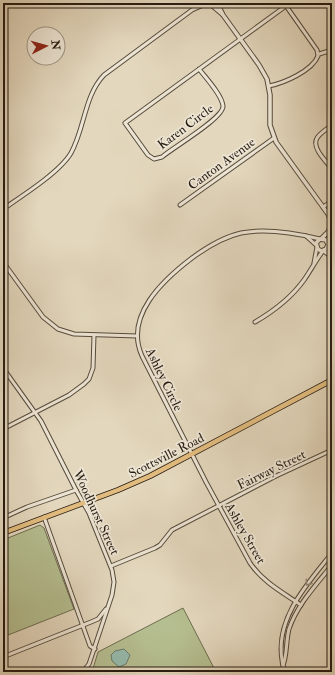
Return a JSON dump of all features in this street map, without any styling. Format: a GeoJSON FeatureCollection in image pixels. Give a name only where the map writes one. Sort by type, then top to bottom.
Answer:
{"type":"FeatureCollection","features":[{"type":"Feature","properties":{"kind":"main road","name":"Scottsville Road"},"geometry":{"type":"LineString","coordinates":[[3,533],[141,481],[332,380]]}},
{"type":"Feature","properties":{"kind":"street"},"geometry":{"type":"LineString","coordinates":[[3,209],[57,169],[65,161],[76,142],[92,93],[104,75],[192,10],[198,3]]}},
{"type":"Feature","properties":{"kind":"street"},"geometry":{"type":"LineString","coordinates":[[192,10],[209,3],[223,15]]}},
{"type":"Feature","properties":{"kind":"street"},"geometry":{"type":"LineString","coordinates":[[217,3],[223,15],[265,74],[269,86],[270,125],[274,138],[332,222],[329,231],[317,241],[314,263]]}},
{"type":"Feature","properties":{"kind":"street","name":"Karen Circle"},"geometry":{"type":"LineString","coordinates":[[199,69],[219,95],[222,102],[222,111],[213,120],[162,157],[154,159],[148,155],[125,123],[199,69],[241,39],[285,4],[290,3]]}},
{"type":"Feature","properties":{"kind":"street"},"geometry":{"type":"LineString","coordinates":[[269,86],[286,81],[296,76],[318,58],[318,54],[313,44],[285,4]]}},
{"type":"Feature","properties":{"kind":"street"},"geometry":{"type":"LineString","coordinates":[[318,54],[329,51]]}},
{"type":"Feature","properties":{"kind":"street"},"geometry":{"type":"LineString","coordinates":[[332,125],[317,137],[316,143],[318,150],[332,169]]}},
{"type":"Feature","properties":{"kind":"street","name":"Canton Avenue"},"geometry":{"type":"LineString","coordinates":[[180,205],[274,138]]}},
{"type":"Feature","properties":{"kind":"street"},"geometry":{"type":"LineString","coordinates":[[323,207],[332,201]]}},
{"type":"Feature","properties":{"kind":"street","name":"Ashley Circle"},"geometry":{"type":"LineString","coordinates":[[192,455],[138,346],[137,336],[140,319],[152,297],[162,284],[182,266],[219,241],[235,235],[255,231],[290,234],[321,239]]}},
{"type":"Feature","properties":{"kind":"street"},"geometry":{"type":"LineString","coordinates":[[255,322],[269,314],[291,295],[304,280],[314,263],[326,249],[332,232]]}},
{"type":"Feature","properties":{"kind":"street"},"geometry":{"type":"LineString","coordinates":[[306,236],[319,250],[332,257]]}},
{"type":"Feature","properties":{"kind":"street"},"geometry":{"type":"LineString","coordinates":[[321,239],[326,240],[332,253]]}},
{"type":"Feature","properties":{"kind":"street"},"geometry":{"type":"LineString","coordinates":[[3,262],[43,317],[54,326],[70,334],[137,336]]}},
{"type":"Feature","properties":{"kind":"street"},"geometry":{"type":"LineString","coordinates":[[3,428],[74,393],[87,381],[94,364],[94,335]]}},
{"type":"Feature","properties":{"kind":"street","name":"Woodhurst Street"},"geometry":{"type":"LineString","coordinates":[[3,368],[36,413],[89,513],[111,566],[114,582],[109,604],[88,667],[79,672]]}},
{"type":"Feature","properties":{"kind":"street","name":"Fairway Street"},"geometry":{"type":"LineString","coordinates":[[111,566],[159,546],[172,530],[276,476],[332,450]]}},
{"type":"Feature","properties":{"kind":"street","name":"Ashley Street"},"geometry":{"type":"LineString","coordinates":[[192,455],[243,552],[258,573],[272,587],[301,605]]}},
{"type":"Feature","properties":{"kind":"street"},"geometry":{"type":"LineString","coordinates":[[3,518],[30,506],[76,490]]}},
{"type":"Feature","properties":{"kind":"street"},"geometry":{"type":"LineString","coordinates":[[44,517],[90,646],[94,649]]}},
{"type":"Feature","properties":{"kind":"street"},"geometry":{"type":"LineString","coordinates":[[285,672],[281,653],[288,615],[295,601],[332,553]]}},
{"type":"Feature","properties":{"kind":"street"},"geometry":{"type":"LineString","coordinates":[[283,666],[288,633],[295,616],[301,605],[332,565]]}},
{"type":"Feature","properties":{"kind":"street"},"geometry":{"type":"LineString","coordinates":[[3,657],[98,619],[109,604]]}},
{"type":"Feature","properties":{"kind":"shaded area"},"geometry":{"type":"Polygon","coordinates":[[[40,525],[44,528],[74,609],[3,637],[3,540],[40,525]]]}},
{"type":"Feature","properties":{"kind":"shaded area"},"geometry":{"type":"Polygon","coordinates":[[[183,608],[216,672],[92,672],[98,652],[183,608]]]}},
{"type":"Feature","properties":{"kind":"shaded area"},"geometry":{"type":"Polygon","coordinates":[[[124,649],[130,655],[126,664],[119,667],[112,661],[111,655],[115,651],[124,649]]]}}]}
